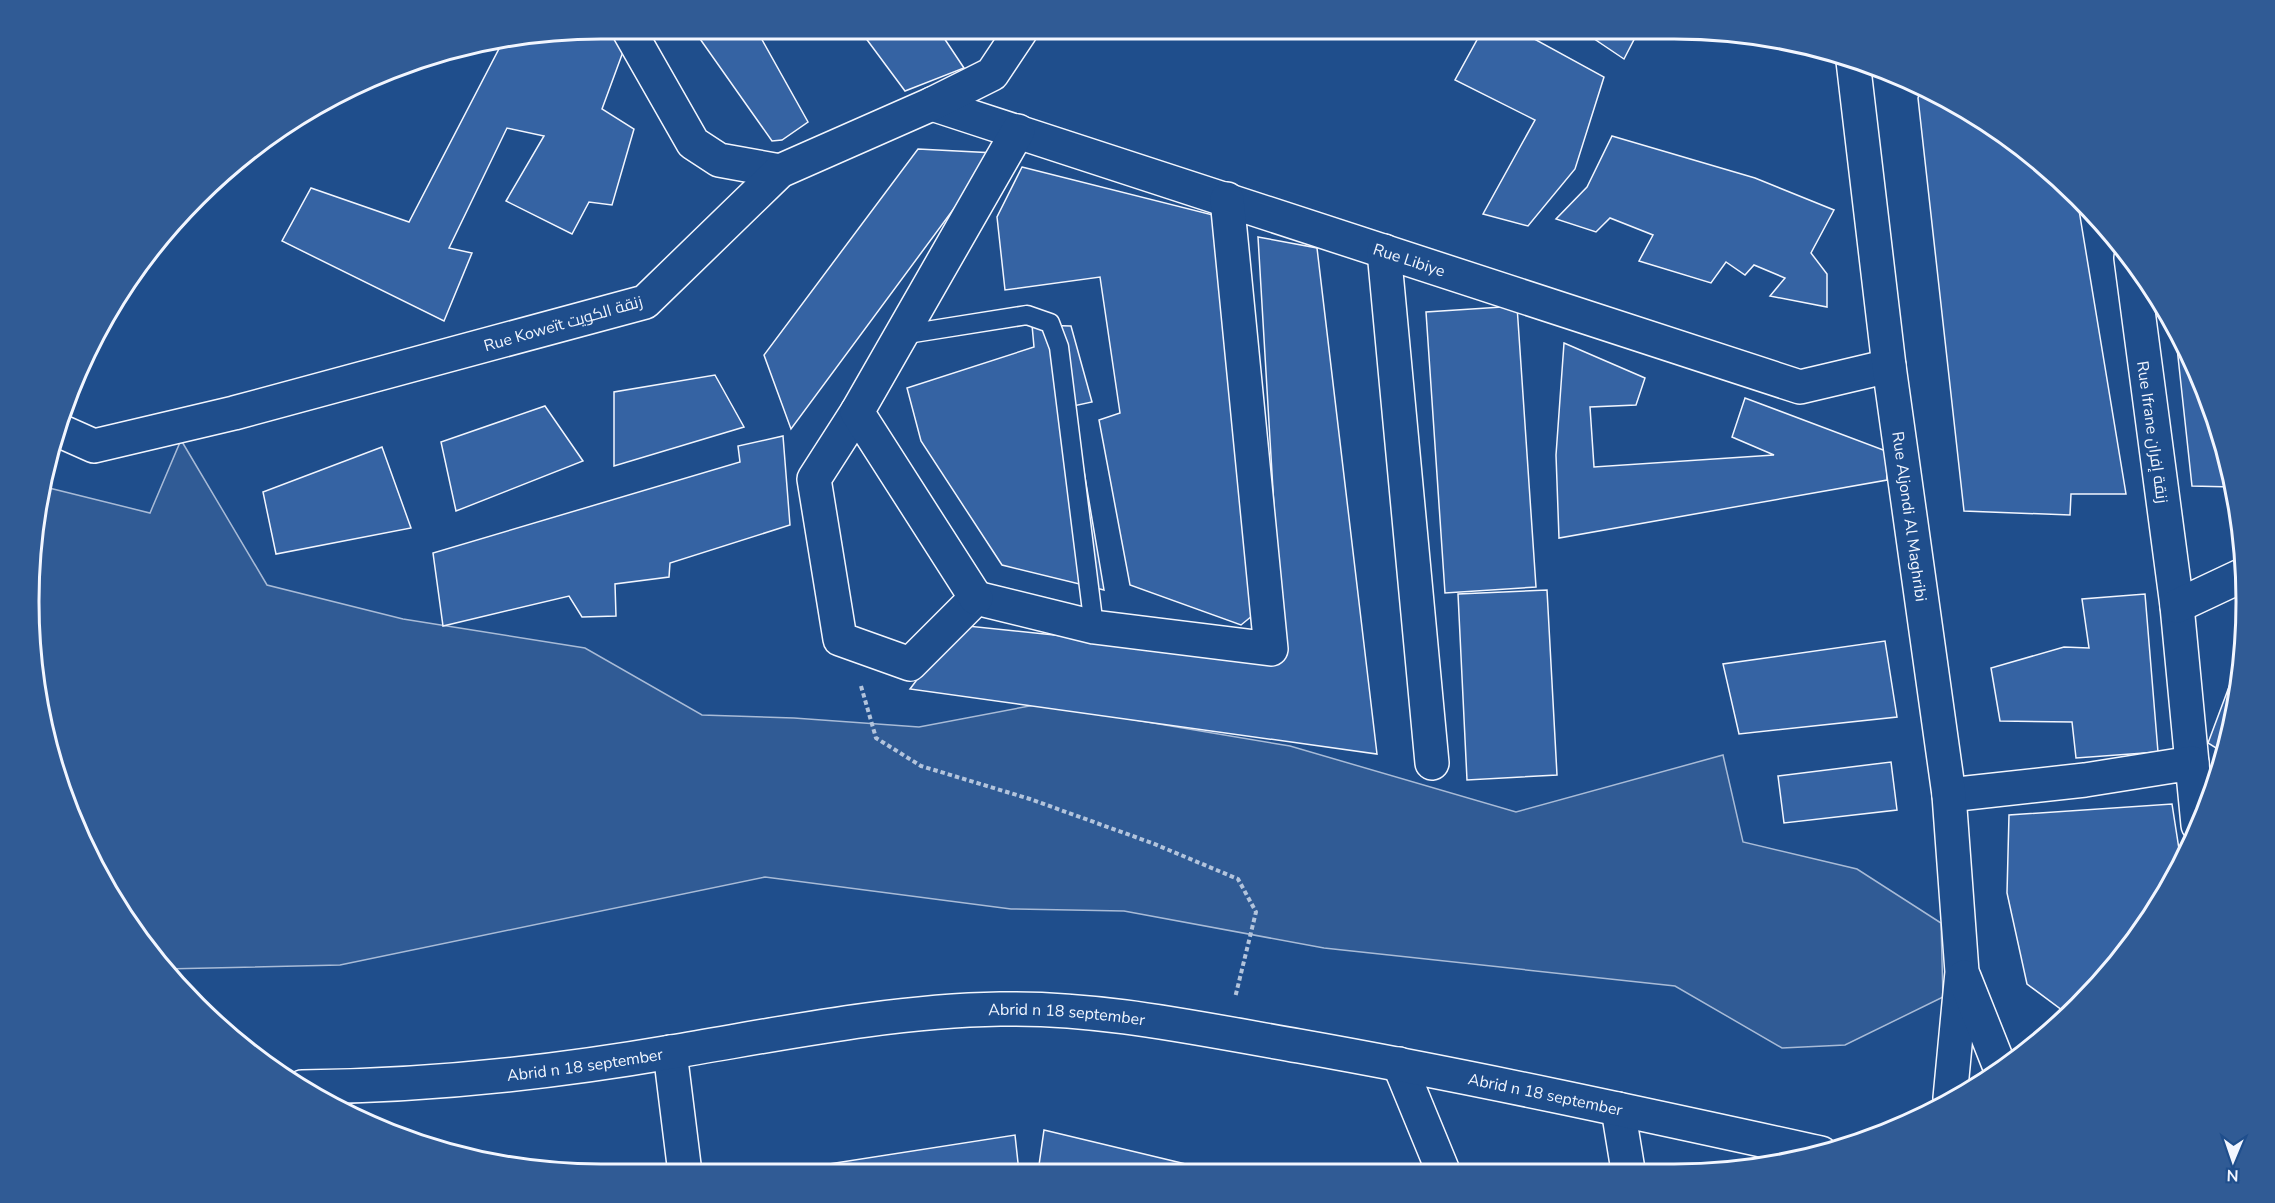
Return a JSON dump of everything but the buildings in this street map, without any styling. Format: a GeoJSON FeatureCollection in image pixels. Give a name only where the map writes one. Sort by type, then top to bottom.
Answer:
{"type":"FeatureCollection","features":[{"type":"Feature","properties":{"kind":"street"},"geometry":{"type":"LineString","coordinates":[[634,39],[693,143],[719,160],[780,171]]}},
{"type":"Feature","properties":{"kind":"street","name":"Rue Koweït زنقة الكويت"},"geometry":{"type":"LineString","coordinates":[[65,433],[94,446],[234,413],[645,302],[780,171],[932,104],[992,74],[1015,39]]}},
{"type":"Feature","properties":{"kind":"street","name":"Rue Aljondi Al Maghribi"},"geometry":{"type":"LineString","coordinates":[[1854,69],[1889,366],[1949,795],[1962,972],[1951,1091]]}},
{"type":"Feature","properties":{"kind":"street","name":"Rue Libiye"},"geometry":{"type":"LineString","coordinates":[[932,104],[1800,387],[1889,366]]}},
{"type":"Feature","properties":{"kind":"street"},"geometry":{"type":"LineString","coordinates":[[976,598],[910,664],[840,639],[814,479],[857,412],[1018,131]]}},
{"type":"Feature","properties":{"kind":"street"},"geometry":{"type":"LineString","coordinates":[[857,412],[976,598],[1094,627],[1271,649],[1227,199]]}},
{"type":"Feature","properties":{"kind":"street"},"geometry":{"type":"LineString","coordinates":[[1384,251],[1432,763]]}},
{"type":"Feature","properties":{"kind":"street","name":"Rue Ifrane زنقة إفران"},"geometry":{"type":"LineString","coordinates":[[2134,279],[2177,606],[2196,808]]}},
{"type":"Feature","properties":{"kind":"street"},"geometry":{"type":"LineString","coordinates":[[2177,606],[2235,579]]}},
{"type":"Feature","properties":{"kind":"street"},"geometry":{"type":"LineString","coordinates":[[1949,795],[2085,780],[2192,763]]}},
{"type":"Feature","properties":{"kind":"street","name":"Rue Aljondi Al Maghribi"},"geometry":{"type":"LineString","coordinates":[[1962,972],[1997,1061]]}},
{"type":"Feature","properties":{"kind":"street","name":"Abrid n 18 september"},"geometry":{"type":"LineString","coordinates":[[317,1087],[362,1086],[515,1075],[864,1021],[999,1009],[1071,1010],[1399,1064],[1802,1149]]}},
{"type":"Feature","properties":{"kind":"street"},"geometry":{"type":"LineString","coordinates":[[670,1052],[684,1164]]}},
{"type":"Feature","properties":{"kind":"street"},"geometry":{"type":"LineString","coordinates":[[1399,1064],[1440,1164]]}},
{"type":"Feature","properties":{"kind":"street"},"geometry":{"type":"LineString","coordinates":[[1618,1109],[1627,1164]]}},
{"type":"Feature","properties":{"kind":"lane"},"geometry":{"type":"LineString","coordinates":[[901,335],[1027,315],[1050,323],[1059,347],[1094,627]]}},
{"type":"Feature","properties":{"kind":"path"},"geometry":{"type":"LineString","coordinates":[[840,639],[859,680],[876,738],[921,766],[1052,807],[1152,843],[1238,879],[1256,912],[1226,1034]]}},
{"type":"Feature","properties":{"kind":"shaded area"},"geometry":{"type":"Polygon","coordinates":[[[181,440],[267,585],[403,619],[585,648],[702,715],[794,718],[919,727],[1040,704],[1290,746],[1516,812],[1723,755],[1743,842],[1857,869],[1941,923],[1943,997],[1845,1045],[1782,1048],[1675,986],[1324,948],[1124,911],[1011,909],[765,877],[340,965],[176,969],[155,944],[114,883],[82,817],[58,747],[44,675],[40,638],[40,565],[51,488],[150,513],[181,440]]]}}]}
